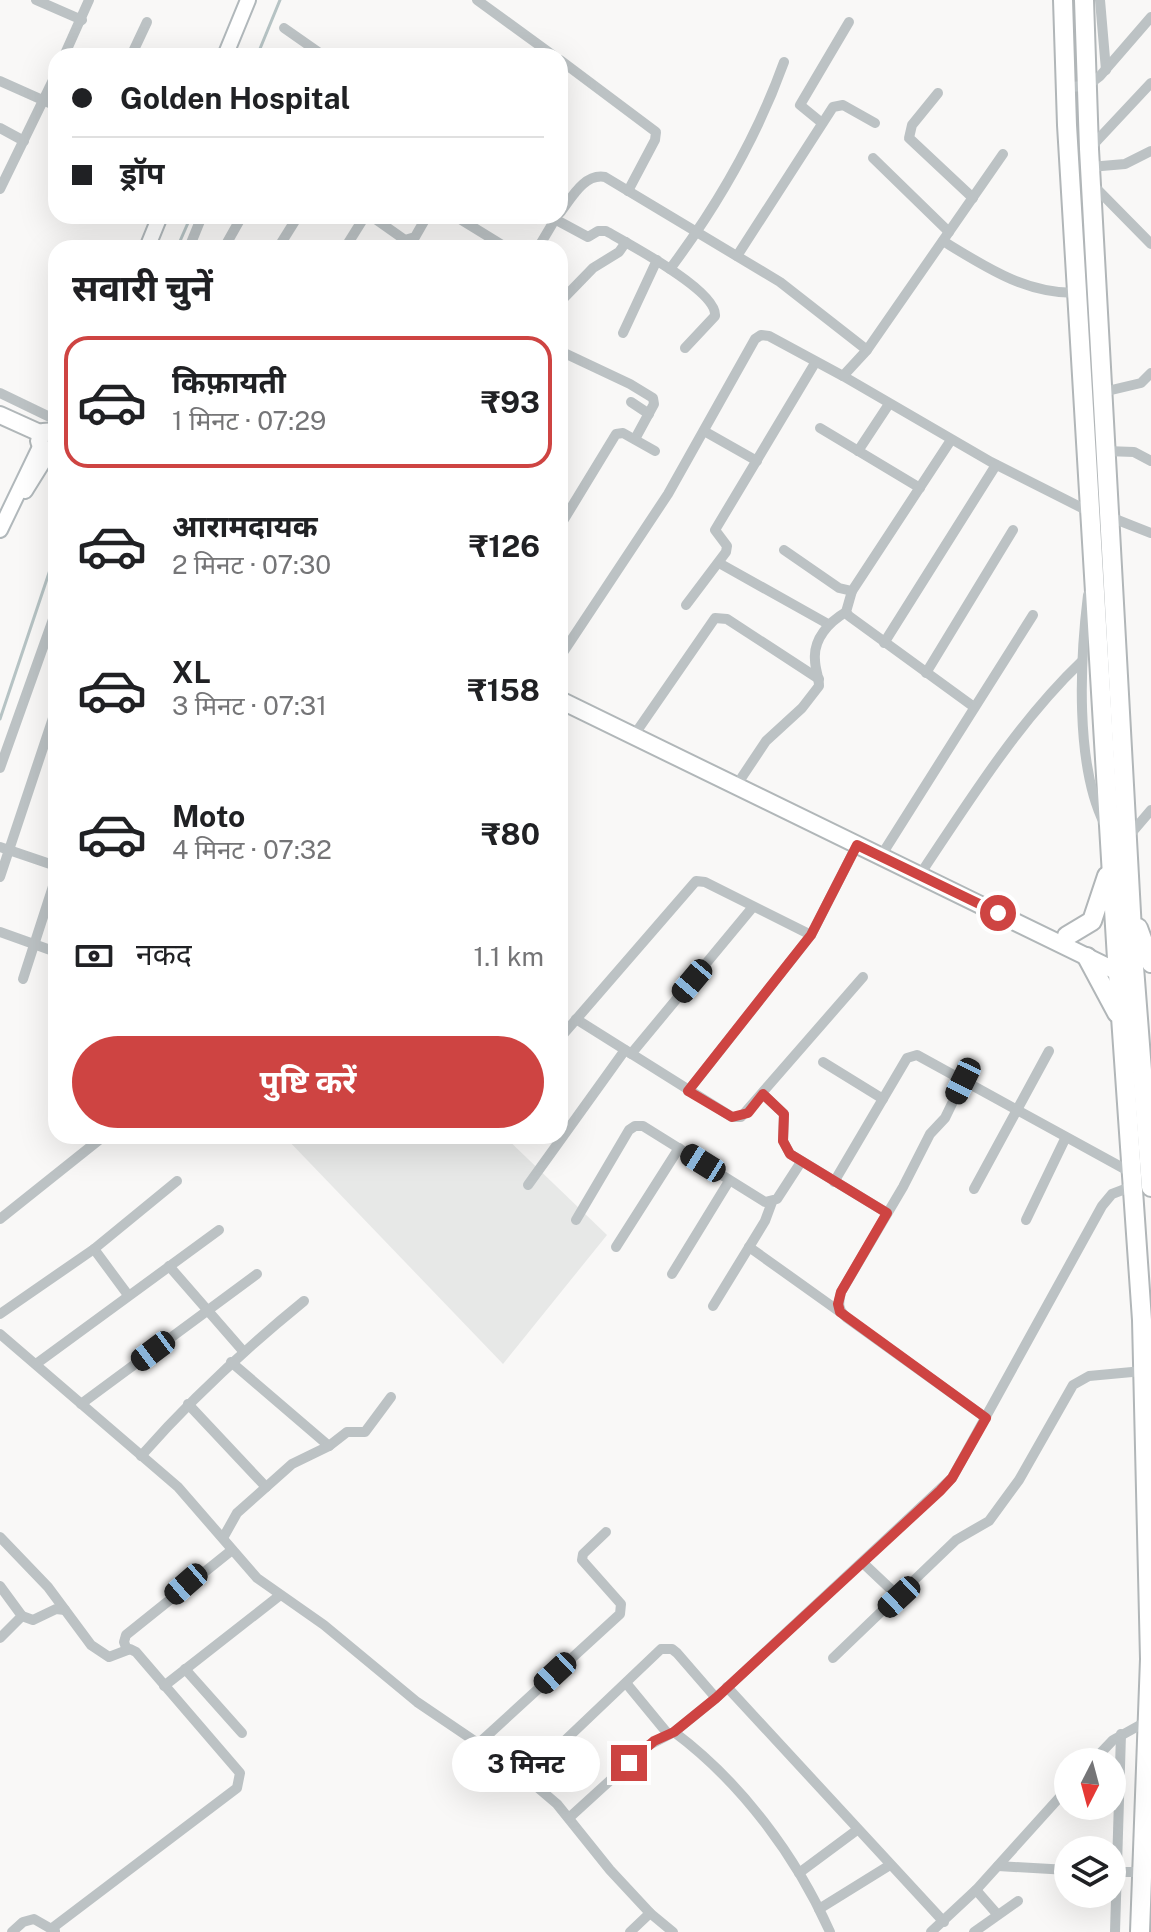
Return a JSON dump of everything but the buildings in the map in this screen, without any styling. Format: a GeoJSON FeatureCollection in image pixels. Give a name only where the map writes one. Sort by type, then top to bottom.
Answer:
{"type":"FeatureCollection","features":[{"type":"Feature","properties":{"kind":"highway"},"geometry":{"type":"LineString","coordinates":[[1063,0],[1093,558],[1118,837],[1130,903],[1140,1018],[1139,1182],[1150,1659],[1140,1932]]}},
{"type":"Feature","properties":{"kind":"highway"},"geometry":{"type":"LineString","coordinates":[[1067,936],[1092,921],[1118,837],[1110,517],[1084,0]]}},
{"type":"Feature","properties":{"kind":"highway"},"geometry":{"type":"LineString","coordinates":[[1111,859],[1137,972]]}},
{"type":"Feature","properties":{"kind":"highway"},"geometry":{"type":"LineString","coordinates":[[1121,1027],[1146,929],[1130,903]]}},
{"type":"Feature","properties":{"kind":"highway"},"geometry":{"type":"LineString","coordinates":[[1087,957],[1102,980],[1121,1027],[1139,1182]]}},
{"type":"Feature","properties":{"kind":"highway"},"geometry":{"type":"LineString","coordinates":[[1140,1018],[1151,1001]]}},
{"type":"Feature","properties":{"kind":"main road"},"geometry":{"type":"LineString","coordinates":[[228,48],[247,0]]}},
{"type":"Feature","properties":{"kind":"main road"},"geometry":{"type":"LineString","coordinates":[[0,415],[48,436]]}},
{"type":"Feature","properties":{"kind":"main road"},"geometry":{"type":"LineString","coordinates":[[0,423],[48,436]]}},
{"type":"Feature","properties":{"kind":"main road"},"geometry":{"type":"LineString","coordinates":[[0,530],[48,441]]}},
{"type":"Feature","properties":{"kind":"main road"},"geometry":{"type":"LineString","coordinates":[[568,693],[1137,972]]}},
{"type":"Feature","properties":{"kind":"main road"},"geometry":{"type":"LineString","coordinates":[[568,704],[1087,957],[1137,972]]}},
{"type":"Feature","properties":{"kind":"street"},"geometry":{"type":"LineString","coordinates":[[36,0],[82,20]]}},
{"type":"Feature","properties":{"kind":"street"},"geometry":{"type":"LineString","coordinates":[[68,48],[89,0]]}},
{"type":"Feature","properties":{"kind":"street"},"geometry":{"type":"LineString","coordinates":[[477,0],[543,48]]}},
{"type":"Feature","properties":{"kind":"street"},"geometry":{"type":"LineString","coordinates":[[1100,0],[1106,70]]}},
{"type":"Feature","properties":{"kind":"street"},"geometry":{"type":"LineString","coordinates":[[1066,87],[1087,86],[1106,70],[1151,17]]}},
{"type":"Feature","properties":{"kind":"street"},"geometry":{"type":"LineString","coordinates":[[135,48],[147,22]]}},
{"type":"Feature","properties":{"kind":"street"},"geometry":{"type":"LineString","coordinates":[[822,123],[800,105],[849,22]]}},
{"type":"Feature","properties":{"kind":"street"},"geometry":{"type":"LineString","coordinates":[[284,28],[313,48]]}},
{"type":"Feature","properties":{"kind":"street"},"geometry":{"type":"LineString","coordinates":[[670,269],[697,233],[752,141],[784,62]]}},
{"type":"Feature","properties":{"kind":"street"},"geometry":{"type":"LineString","coordinates":[[568,66],[656,132],[655,140],[628,191]]}},
{"type":"Feature","properties":{"kind":"street"},"geometry":{"type":"LineString","coordinates":[[0,81],[48,102]]}},
{"type":"Feature","properties":{"kind":"street"},"geometry":{"type":"LineString","coordinates":[[1090,166],[1151,83]]}},
{"type":"Feature","properties":{"kind":"street"},"geometry":{"type":"LineString","coordinates":[[2,182],[48,91]]}},
{"type":"Feature","properties":{"kind":"street"},"geometry":{"type":"LineString","coordinates":[[938,93],[912,125],[909,138],[973,198]]}},
{"type":"Feature","properties":{"kind":"street"},"geometry":{"type":"LineString","coordinates":[[737,256],[822,123],[837,105],[875,123]]}},
{"type":"Feature","properties":{"kind":"street"},"geometry":{"type":"LineString","coordinates":[[0,128],[24,141]]}},
{"type":"Feature","properties":{"kind":"street"},"geometry":{"type":"LineString","coordinates":[[1090,166],[1125,164],[1151,151]]}},
{"type":"Feature","properties":{"kind":"street"},"geometry":{"type":"LineString","coordinates":[[843,376],[867,350],[1003,154]]}},
{"type":"Feature","properties":{"kind":"street"},"geometry":{"type":"LineString","coordinates":[[873,158],[946,236],[1018,284],[1046,292],[1097,291]]}},
{"type":"Feature","properties":{"kind":"street"},"geometry":{"type":"LineString","coordinates":[[1090,166],[1151,244]]}},
{"type":"Feature","properties":{"kind":"street"},"geometry":{"type":"LineString","coordinates":[[568,203],[592,178],[605,177],[780,282],[867,350]]}},
{"type":"Feature","properties":{"kind":"street"},"geometry":{"type":"LineString","coordinates":[[382,224],[405,240],[415,237],[422,224]]}},
{"type":"Feature","properties":{"kind":"street"},"geometry":{"type":"LineString","coordinates":[[468,224],[494,240]]}},
{"type":"Feature","properties":{"kind":"street"},"geometry":{"type":"LineString","coordinates":[[568,224],[588,237],[602,230],[626,242],[670,269],[715,309],[715,316],[685,348]]}},
{"type":"Feature","properties":{"kind":"street"},"geometry":{"type":"LineString","coordinates":[[568,294],[593,268],[619,252],[626,242]]}},
{"type":"Feature","properties":{"kind":"street"},"geometry":{"type":"LineString","coordinates":[[623,333],[657,260]]}},
{"type":"Feature","properties":{"kind":"street"},"geometry":{"type":"LineString","coordinates":[[568,645],[668,494],[740,362],[761,335],[769,336],[843,376],[996,465],[1090,512]]}},
{"type":"Feature","properties":{"kind":"street"},"geometry":{"type":"LineString","coordinates":[[568,355],[647,392],[654,400],[635,439]]}},
{"type":"Feature","properties":{"kind":"street"},"geometry":{"type":"LineString","coordinates":[[686,605],[719,563],[727,546],[715,530],[815,363]]}},
{"type":"Feature","properties":{"kind":"street"},"geometry":{"type":"LineString","coordinates":[[1103,392],[1141,383],[1151,373]]}},
{"type":"Feature","properties":{"kind":"street"},"geometry":{"type":"LineString","coordinates":[[0,393],[48,435]]}},
{"type":"Feature","properties":{"kind":"street"},"geometry":{"type":"LineString","coordinates":[[631,402],[649,414]]}},
{"type":"Feature","properties":{"kind":"street"},"geometry":{"type":"LineString","coordinates":[[858,451],[889,404]]}},
{"type":"Feature","properties":{"kind":"street"},"geometry":{"type":"LineString","coordinates":[[820,428],[920,488]]}},
{"type":"Feature","properties":{"kind":"street"},"geometry":{"type":"LineString","coordinates":[[704,431],[757,461]]}},
{"type":"Feature","properties":{"kind":"street"},"geometry":{"type":"LineString","coordinates":[[568,513],[616,434],[623,433],[655,451]]}},
{"type":"Feature","properties":{"kind":"street"},"geometry":{"type":"LineString","coordinates":[[742,777],[766,741],[815,692],[819,679],[814,657],[828,624],[846,612],[852,591],[951,440]]}},
{"type":"Feature","properties":{"kind":"street"},"geometry":{"type":"LineString","coordinates":[[1106,451],[1134,452],[1151,461]]}},
{"type":"Feature","properties":{"kind":"street"},"geometry":{"type":"LineString","coordinates":[[884,643],[996,465]]}},
{"type":"Feature","properties":{"kind":"street"},"geometry":{"type":"LineString","coordinates":[[1110,517],[1151,533]]}},
{"type":"Feature","properties":{"kind":"street"},"geometry":{"type":"LineString","coordinates":[[926,673],[1013,530]]}},
{"type":"Feature","properties":{"kind":"street"},"geometry":{"type":"LineString","coordinates":[[784,550],[839,588],[852,591]]}},
{"type":"Feature","properties":{"kind":"street"},"geometry":{"type":"LineString","coordinates":[[1093,558],[1082,661],[1090,786],[1118,837],[1151,810]]}},
{"type":"Feature","properties":{"kind":"street"},"geometry":{"type":"LineString","coordinates":[[719,563],[828,624]]}},
{"type":"Feature","properties":{"kind":"street"},"geometry":{"type":"LineString","coordinates":[[846,612],[974,707]]}},
{"type":"Feature","properties":{"kind":"street"},"geometry":{"type":"LineString","coordinates":[[886,848],[1033,615]]}},
{"type":"Feature","properties":{"kind":"street"},"geometry":{"type":"LineString","coordinates":[[639,728],[715,618],[727,619],[819,679]]}},
{"type":"Feature","properties":{"kind":"street"},"geometry":{"type":"LineString","coordinates":[[0,768],[48,633]]}},
{"type":"Feature","properties":{"kind":"street"},"geometry":{"type":"LineString","coordinates":[[925,867],[977,789],[1047,695],[1082,661]]}},
{"type":"Feature","properties":{"kind":"street"},"geometry":{"type":"LineString","coordinates":[[0,877],[5,848],[48,731]]}},
{"type":"Feature","properties":{"kind":"street"},"geometry":{"type":"LineString","coordinates":[[688,1091],[811,935],[857,845]]}},
{"type":"Feature","properties":{"kind":"street"},"geometry":{"type":"LineString","coordinates":[[5,848],[48,863]]}},
{"type":"Feature","properties":{"kind":"street"},"geometry":{"type":"LineString","coordinates":[[568,1028],[696,881],[705,882],[811,935]]}},
{"type":"Feature","properties":{"kind":"street"},"geometry":{"type":"LineString","coordinates":[[23,979],[48,900]]}},
{"type":"Feature","properties":{"kind":"street"},"geometry":{"type":"LineString","coordinates":[[568,1132],[628,1052],[752,908]]}},
{"type":"Feature","properties":{"kind":"street"},"geometry":{"type":"LineString","coordinates":[[0,932],[48,949]]}},
{"type":"Feature","properties":{"kind":"street"},"geometry":{"type":"LineString","coordinates":[[576,1019],[732,1117],[748,1113],[863,977]]}},
{"type":"Feature","properties":{"kind":"street"},"geometry":{"type":"LineString","coordinates":[[974,1189],[1049,1051]]}},
{"type":"Feature","properties":{"kind":"street"},"geometry":{"type":"LineString","coordinates":[[834,1182],[911,1055],[917,1055],[1139,1182]]}},
{"type":"Feature","properties":{"kind":"street"},"geometry":{"type":"LineString","coordinates":[[823,1062],[883,1099]]}},
{"type":"Feature","properties":{"kind":"street"},"geometry":{"type":"LineString","coordinates":[[840,1312],[841,1292],[930,1134],[945,1118],[963,1081]]}},
{"type":"Feature","properties":{"kind":"street"},"geometry":{"type":"LineString","coordinates":[[763,1094],[784,1114],[785,1147],[801,1162],[887,1213]]}},
{"type":"Feature","properties":{"kind":"street"},"geometry":{"type":"LineString","coordinates":[[576,1220],[629,1130],[635,1126],[643,1126],[765,1202],[777,1199],[801,1162]]}},
{"type":"Feature","properties":{"kind":"street"},"geometry":{"type":"LineString","coordinates":[[1026,1220],[1065,1139]]}},
{"type":"Feature","properties":{"kind":"street"},"geometry":{"type":"LineString","coordinates":[[0,1219],[94,1144]]}},
{"type":"Feature","properties":{"kind":"street"},"geometry":{"type":"LineString","coordinates":[[528,1185],[559,1144]]}},
{"type":"Feature","properties":{"kind":"street"},"geometry":{"type":"LineString","coordinates":[[616,1247],[679,1148]]}},
{"type":"Feature","properties":{"kind":"street"},"geometry":{"type":"LineString","coordinates":[[0,1314],[94,1249],[177,1181]]}},
{"type":"Feature","properties":{"kind":"street"},"geometry":{"type":"LineString","coordinates":[[672,1274],[729,1181]]}},
{"type":"Feature","properties":{"kind":"street"},"geometry":{"type":"LineString","coordinates":[[570,1817],[649,1745],[671,1733],[716,1698],[952,1478],[1102,1206],[1112,1194],[1139,1182]]}},
{"type":"Feature","properties":{"kind":"street"},"geometry":{"type":"LineString","coordinates":[[713,1306],[765,1221],[772,1202]]}},
{"type":"Feature","properties":{"kind":"street"},"geometry":{"type":"LineString","coordinates":[[36,1364],[219,1230]]}},
{"type":"Feature","properties":{"kind":"street"},"geometry":{"type":"LineString","coordinates":[[749,1247],[986,1418]]}},
{"type":"Feature","properties":{"kind":"street"},"geometry":{"type":"LineString","coordinates":[[94,1249],[128,1295]]}},
{"type":"Feature","properties":{"kind":"street"},"geometry":{"type":"LineString","coordinates":[[169,1266],[243,1351]]}},
{"type":"Feature","properties":{"kind":"street"},"geometry":{"type":"LineString","coordinates":[[81,1404],[257,1274]]}},
{"type":"Feature","properties":{"kind":"street"},"geometry":{"type":"LineString","coordinates":[[141,1456],[231,1362],[304,1301]]}},
{"type":"Feature","properties":{"kind":"street"},"geometry":{"type":"LineString","coordinates":[[0,1334],[178,1487],[232,1550],[279,1596],[324,1625],[417,1702],[518,1770],[570,1817],[601,1860],[650,1913],[673,1932]]}},
{"type":"Feature","properties":{"kind":"street"},"geometry":{"type":"LineString","coordinates":[[231,1362],[329,1446]]}},
{"type":"Feature","properties":{"kind":"street"},"geometry":{"type":"LineString","coordinates":[[833,1658],[956,1540],[989,1521],[1019,1480],[1073,1385],[1089,1376],[1143,1371]]}},
{"type":"Feature","properties":{"kind":"street"},"geometry":{"type":"LineString","coordinates":[[223,1538],[237,1513],[292,1464],[329,1446],[347,1432],[365,1432],[391,1397]]}},
{"type":"Feature","properties":{"kind":"street"},"geometry":{"type":"LineString","coordinates":[[188,1404],[266,1487]]}},
{"type":"Feature","properties":{"kind":"street"},"geometry":{"type":"LineString","coordinates":[[478,1744],[620,1614],[621,1604],[582,1560],[583,1554],[606,1532]]}},
{"type":"Feature","properties":{"kind":"street"},"geometry":{"type":"LineString","coordinates":[[0,1537],[48,1587],[96,1651],[109,1657],[127,1650],[136,1652],[240,1773],[241,1780],[237,1788],[53,1930],[34,1919],[12,1932]]}},
{"type":"Feature","properties":{"kind":"street"},"geometry":{"type":"LineString","coordinates":[[127,1650],[124,1642],[126,1635],[232,1550]]}},
{"type":"Feature","properties":{"kind":"street"},"geometry":{"type":"LineString","coordinates":[[863,1563],[899,1597]]}},
{"type":"Feature","properties":{"kind":"street"},"geometry":{"type":"LineString","coordinates":[[0,1586],[22,1616],[33,1620],[56,1609],[65,1610]]}},
{"type":"Feature","properties":{"kind":"street"},"geometry":{"type":"LineString","coordinates":[[164,1686],[279,1596]]}},
{"type":"Feature","properties":{"kind":"street"},"geometry":{"type":"LineString","coordinates":[[0,1638],[22,1616]]}},
{"type":"Feature","properties":{"kind":"street"},"geometry":{"type":"LineString","coordinates":[[518,1770],[537,1767],[661,1649],[677,1653],[716,1698]]}},
{"type":"Feature","properties":{"kind":"street"},"geometry":{"type":"LineString","coordinates":[[185,1669],[242,1733]]}},
{"type":"Feature","properties":{"kind":"street"},"geometry":{"type":"LineString","coordinates":[[626,1683],[671,1733],[708,1759],[751,1807],[799,1873],[830,1932]]}},
{"type":"Feature","properties":{"kind":"street"},"geometry":{"type":"LineString","coordinates":[[727,1687],[944,1922]]}},
{"type":"Feature","properties":{"kind":"street"},"geometry":{"type":"LineString","coordinates":[[1106,1748],[1121,1734],[1149,1720]]}},
{"type":"Feature","properties":{"kind":"street"},"geometry":{"type":"LineString","coordinates":[[1116,1836],[1121,1734]]}},
{"type":"Feature","properties":{"kind":"street"},"geometry":{"type":"LineString","coordinates":[[931,1932],[976,1890],[1054,1804]]}},
{"type":"Feature","properties":{"kind":"street"},"geometry":{"type":"LineString","coordinates":[[799,1873],[857,1830]]}},
{"type":"Feature","properties":{"kind":"street"},"geometry":{"type":"LineString","coordinates":[[819,1909],[890,1865]]}},
{"type":"Feature","properties":{"kind":"street"},"geometry":{"type":"LineString","coordinates":[[998,1866],[1054,1869]]}},
{"type":"Feature","properties":{"kind":"street"},"geometry":{"type":"LineString","coordinates":[[1126,1872],[1143,1872]]}},
{"type":"Feature","properties":{"kind":"street"},"geometry":{"type":"LineString","coordinates":[[976,1890],[997,1914]]}},
{"type":"Feature","properties":{"kind":"street"},"geometry":{"type":"LineString","coordinates":[[974,1932],[1018,1901]]}},
{"type":"Feature","properties":{"kind":"street"},"geometry":{"type":"LineString","coordinates":[[1115,1908],[1115,1932]]}},
{"type":"Feature","properties":{"kind":"street"},"geometry":{"type":"LineString","coordinates":[[630,1932],[650,1913]]}},
{"type":"Feature","properties":{"kind":"shaded area"},"geometry":{"type":"Polygon","coordinates":[[[292,1144],[512,1144],[607,1235],[503,1364],[292,1144]]]}},
{"type":"Feature","properties":{"kind":"waterway"},"geometry":{"type":"LineString","coordinates":[[260,48],[280,0]]}},
{"type":"Feature","properties":{"kind":"waterway"},"geometry":{"type":"LineString","coordinates":[[180,240],[188,224]]}},
{"type":"Feature","properties":{"kind":"waterway"},"geometry":{"type":"LineString","coordinates":[[0,719],[48,576]]}},
{"type":"Feature","properties":{"kind":"route"},"geometry":{"type":"LineString","coordinates":[[629,1763],[654,1741],[674,1732],[716,1698],[940,1491],[952,1478],[986,1418],[840,1312],[841,1292],[887,1213],[790,1154],[783,1141],[784,1114],[763,1094],[748,1113],[732,1117],[688,1091],[811,935],[857,845],[998,913]]}}]}
